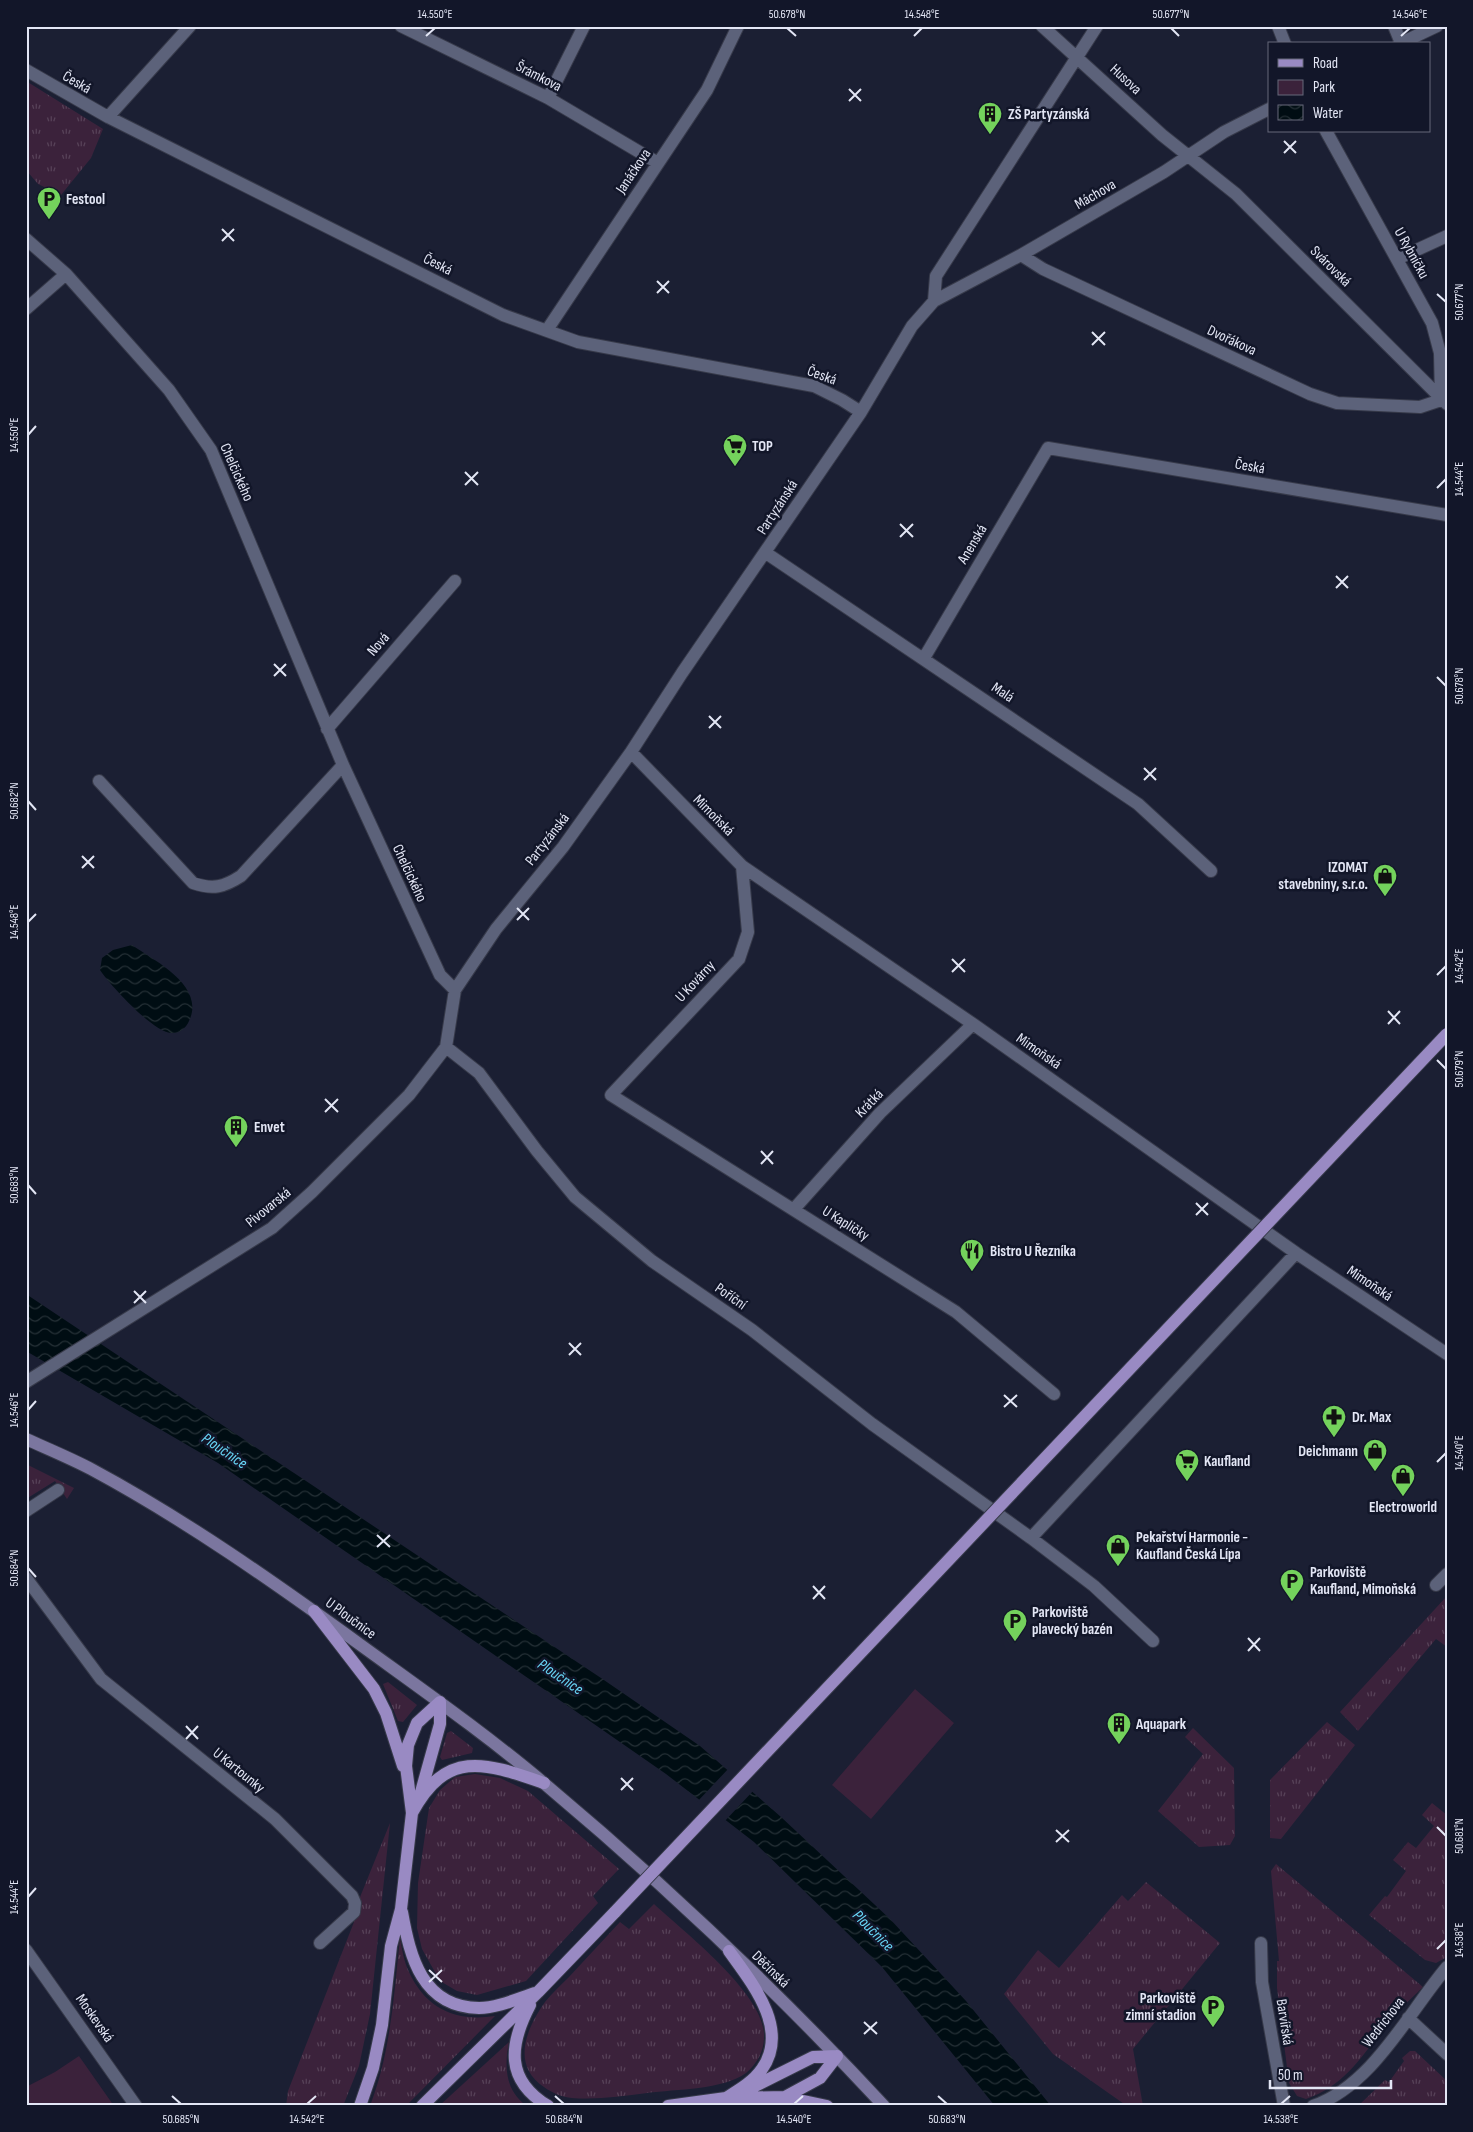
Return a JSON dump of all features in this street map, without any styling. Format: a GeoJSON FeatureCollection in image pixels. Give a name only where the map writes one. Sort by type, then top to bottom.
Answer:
{"type":"FeatureCollection","features":[{"type":"Feature","properties":{"kind":"main road"},"geometry":{"type":"LineString","coordinates":[[422,2106],[538,1992],[615,1912],[1447,1034]]}},
{"type":"Feature","properties":{"kind":"main road","name":"U Ploučnice"},"geometry":{"type":"LineString","coordinates":[[26,1439],[90,1469],[140,1497],[314,1611],[440,1702],[544,1783],[632,1860]]}},
{"type":"Feature","properties":{"kind":"main road"},"geometry":{"type":"LineString","coordinates":[[314,1611],[374,1689],[386,1713],[407,1778]]}},
{"type":"Feature","properties":{"kind":"main road"},"geometry":{"type":"LineString","coordinates":[[360,2106],[372,2068],[382,2025],[391,1946],[401,1909],[412,1813],[406,1754],[411,1735],[424,1715],[440,1702]]}},
{"type":"Feature","properties":{"kind":"main road"},"geometry":{"type":"LineString","coordinates":[[412,1813],[420,1798],[440,1724],[440,1702]]}},
{"type":"Feature","properties":{"kind":"main road"},"geometry":{"type":"LineString","coordinates":[[420,1798],[441,1776],[464,1766],[504,1769],[544,1783]]}},
{"type":"Feature","properties":{"kind":"main road","name":"Děčínská"},"geometry":{"type":"LineString","coordinates":[[632,1860],[837,2056],[884,2106]]}},
{"type":"Feature","properties":{"kind":"main road"},"geometry":{"type":"LineString","coordinates":[[401,1909],[416,1967],[427,1986],[440,1997],[457,2005],[480,2008],[502,2004],[538,1992]]}},
{"type":"Feature","properties":{"kind":"main road"},"geometry":{"type":"LineString","coordinates":[[726,2098],[749,2083],[762,2069],[771,2042],[768,2014],[754,1986],[728,1950]]}},
{"type":"Feature","properties":{"kind":"main road"},"geometry":{"type":"LineString","coordinates":[[538,1992],[518,2036],[515,2049],[515,2070],[530,2093],[548,2106]]}},
{"type":"Feature","properties":{"kind":"main road"},"geometry":{"type":"LineString","coordinates":[[726,2098],[758,2086],[813,2057],[837,2056]]}},
{"type":"Feature","properties":{"kind":"main road"},"geometry":{"type":"LineString","coordinates":[[785,2097],[820,2078],[837,2056]]}},
{"type":"Feature","properties":{"kind":"main road"},"geometry":{"type":"LineString","coordinates":[[668,2106],[726,2098],[785,2097],[827,2106]]}},
{"type":"Feature","properties":{"kind":"street"},"geometry":{"type":"LineString","coordinates":[[108,117],[190,26]]}},
{"type":"Feature","properties":{"kind":"street","name":"Šrámkova"},"geometry":{"type":"LineString","coordinates":[[401,26],[548,98],[658,163]]}},
{"type":"Feature","properties":{"kind":"street"},"geometry":{"type":"LineString","coordinates":[[548,98],[584,26]]}},
{"type":"Feature","properties":{"kind":"street","name":"Janáčkova"},"geometry":{"type":"LineString","coordinates":[[547,330],[707,90],[738,26]]}},
{"type":"Feature","properties":{"kind":"street","name":"Husova"},"geometry":{"type":"LineString","coordinates":[[1042,26],[1188,156]]}},
{"type":"Feature","properties":{"kind":"street"},"geometry":{"type":"LineString","coordinates":[[934,301],[936,276],[1097,26]]}},
{"type":"Feature","properties":{"kind":"street"},"geometry":{"type":"LineString","coordinates":[[1278,26],[1284,42]]}},
{"type":"Feature","properties":{"kind":"street"},"geometry":{"type":"LineString","coordinates":[[1394,26],[1400,42]]}},
{"type":"Feature","properties":{"kind":"street"},"geometry":{"type":"LineString","coordinates":[[1402,42],[1438,26]]}},
{"type":"Feature","properties":{"kind":"street","name":"Česká"},"geometry":{"type":"LineString","coordinates":[[26,70],[108,117],[503,315],[578,342],[814,386],[861,412]]}},
{"type":"Feature","properties":{"kind":"street","name":"Máchova"},"geometry":{"type":"LineString","coordinates":[[934,301],[1021,255],[1164,172],[1224,132],[1268,110]]}},
{"type":"Feature","properties":{"kind":"street","name":"U Rybníčku"},"geometry":{"type":"LineString","coordinates":[[1327,132],[1432,323],[1440,352],[1444,402]]}},
{"type":"Feature","properties":{"kind":"street","name":"Svárovská"},"geometry":{"type":"LineString","coordinates":[[1188,156],[1236,194],[1444,402]]}},
{"type":"Feature","properties":{"kind":"street"},"geometry":{"type":"LineString","coordinates":[[1397,259],[1447,236]]}},
{"type":"Feature","properties":{"kind":"street","name":"Chelčického"},"geometry":{"type":"LineString","coordinates":[[26,239],[66,274],[169,390],[211,450],[343,765],[440,975],[455,990]]}},
{"type":"Feature","properties":{"kind":"street","name":"Dvořákova"},"geometry":{"type":"LineString","coordinates":[[1021,255],[1043,269],[1310,394],[1337,403],[1420,407],[1444,402]]}},
{"type":"Feature","properties":{"kind":"street"},"geometry":{"type":"LineString","coordinates":[[26,309],[66,274]]}},
{"type":"Feature","properties":{"kind":"street","name":"Partyzánská"},"geometry":{"type":"LineString","coordinates":[[455,990],[496,928],[563,848],[631,752],[682,673],[861,412],[912,326],[934,301]]}},
{"type":"Feature","properties":{"kind":"street","name":"Česká"},"geometry":{"type":"LineString","coordinates":[[1048,448],[1447,516]]}},
{"type":"Feature","properties":{"kind":"street","name":"Anenská"},"geometry":{"type":"LineString","coordinates":[[924,658],[1048,448]]}},
{"type":"Feature","properties":{"kind":"street","name":"Malá"},"geometry":{"type":"LineString","coordinates":[[766,553],[1138,804],[1211,871]]}},
{"type":"Feature","properties":{"kind":"street","name":"Nová"},"geometry":{"type":"LineString","coordinates":[[327,729],[455,581]]}},
{"type":"Feature","properties":{"kind":"street","name":"Mimoňská"},"geometry":{"type":"LineString","coordinates":[[631,752],[742,866],[973,1024],[1296,1253],[1447,1354]]}},
{"type":"Feature","properties":{"kind":"street"},"geometry":{"type":"LineString","coordinates":[[99,781],[193,883],[208,888],[226,886],[241,876],[343,765]]}},
{"type":"Feature","properties":{"kind":"street","name":"U Kovárny"},"geometry":{"type":"LineString","coordinates":[[611,1095],[739,959],[748,932],[742,866]]}},
{"type":"Feature","properties":{"kind":"street","name":"Pivovarská"},"geometry":{"type":"LineString","coordinates":[[26,1382],[272,1228],[312,1192],[409,1095],[446,1047],[455,990]]}},
{"type":"Feature","properties":{"kind":"street","name":"Krátká"},"geometry":{"type":"LineString","coordinates":[[794,1209],[880,1113],[973,1024]]}},
{"type":"Feature","properties":{"kind":"street","name":"Poříční"},"geometry":{"type":"LineString","coordinates":[[446,1047],[479,1072],[536,1151],[575,1197],[652,1261],[752,1330],[872,1424],[1031,1538],[1094,1586],[1154,1640]]}},
{"type":"Feature","properties":{"kind":"street","name":"U Kapličky"},"geometry":{"type":"LineString","coordinates":[[611,1095],[956,1312],[1054,1394]]}},
{"type":"Feature","properties":{"kind":"street"},"geometry":{"type":"LineString","coordinates":[[1031,1538],[1296,1253]]}},
{"type":"Feature","properties":{"kind":"street"},"geometry":{"type":"LineString","coordinates":[[26,1511],[58,1490]]}},
{"type":"Feature","properties":{"kind":"street"},"geometry":{"type":"LineString","coordinates":[[1436,1585],[1447,1574]]}},
{"type":"Feature","properties":{"kind":"street","name":"U Kartounky"},"geometry":{"type":"LineString","coordinates":[[26,1578],[101,1679],[275,1819],[352,1896],[355,1903],[354,1912],[320,1942]]}},
{"type":"Feature","properties":{"kind":"street","name":"Barvířská"},"geometry":{"type":"LineString","coordinates":[[1262,1942],[1262,1982],[1284,2106]]}},
{"type":"Feature","properties":{"kind":"street","name":"Moskevská"},"geometry":{"type":"LineString","coordinates":[[26,1950],[136,2106]]}},
{"type":"Feature","properties":{"kind":"street","name":"Wedrichova"},"geometry":{"type":"LineString","coordinates":[[1313,2106],[1352,2084],[1382,2052],[1447,1967]]}},
{"type":"Feature","properties":{"kind":"street"},"geometry":{"type":"LineString","coordinates":[[1408,2018],[1447,2054]]}},
{"type":"Feature","properties":{"kind":"green space"},"geometry":{"type":"Polygon","coordinates":[[[26,81],[103,129],[91,158],[61,195],[38,184],[26,170],[26,81]]]}},
{"type":"Feature","properties":{"kind":"green space"},"geometry":{"type":"Polygon","coordinates":[[[26,1464],[74,1488],[67,1499],[55,1481],[26,1499],[26,1464]]]}},
{"type":"Feature","properties":{"kind":"green space"},"geometry":{"type":"Polygon","coordinates":[[[1447,1596],[1447,1647],[1436,1639],[1358,1731],[1340,1712],[1447,1596]]]}},
{"type":"Feature","properties":{"kind":"green space"},"geometry":{"type":"Polygon","coordinates":[[[388,1682],[417,1705],[403,1722],[398,1721],[383,1684],[388,1682]]]}},
{"type":"Feature","properties":{"kind":"green space"},"geometry":{"type":"Polygon","coordinates":[[[915,1689],[954,1723],[871,1819],[832,1785],[915,1689]]]}},
{"type":"Feature","properties":{"kind":"green space"},"geometry":{"type":"Polygon","coordinates":[[[1327,1722],[1355,1745],[1281,1839],[1270,1838],[1270,1780],[1327,1722]]]}},
{"type":"Feature","properties":{"kind":"green space"},"geometry":{"type":"Polygon","coordinates":[[[1193,1728],[1234,1768],[1235,1836],[1230,1845],[1199,1847],[1158,1811],[1203,1754],[1185,1737],[1193,1728]]]}},
{"type":"Feature","properties":{"kind":"green space"},"geometry":{"type":"Polygon","coordinates":[[[451,1731],[473,1748],[472,1753],[442,1760],[440,1757],[447,1733],[451,1731]]]}},
{"type":"Feature","properties":{"kind":"green space"},"geometry":{"type":"Polygon","coordinates":[[[475,1774],[500,1778],[528,1791],[619,1869],[593,1896],[598,1903],[526,1981],[477,1995],[457,1991],[440,1981],[422,1949],[417,1928],[418,1883],[429,1808],[440,1790],[455,1777],[475,1774]]]}},
{"type":"Feature","properties":{"kind":"green space"},"geometry":{"type":"Polygon","coordinates":[[[1432,1803],[1447,1815],[1447,1957],[1436,1963],[1425,1960],[1369,1915],[1385,1896],[1387,1897],[1406,1871],[1393,1860],[1408,1842],[1416,1848],[1434,1826],[1422,1815],[1432,1803]]]}},
{"type":"Feature","properties":{"kind":"green space"},"geometry":{"type":"Polygon","coordinates":[[[390,1823],[370,2014],[359,2066],[343,2106],[286,2106],[288,2091],[354,1922],[354,1912],[390,1823]]]}},
{"type":"Feature","properties":{"kind":"green space"},"geometry":{"type":"Polygon","coordinates":[[[1276,1864],[1423,1987],[1395,2014],[1346,2074],[1335,2084],[1306,2099],[1297,2096],[1289,2083],[1277,1988],[1277,1961],[1279,1961],[1271,1871],[1276,1864]]]}},
{"type":"Feature","properties":{"kind":"green space"},"geometry":{"type":"Polygon","coordinates":[[[1146,1882],[1220,1943],[1133,2049],[1143,2106],[1127,2106],[1053,2054],[1004,1994],[1038,1950],[1059,1968],[1122,1895],[1128,1901],[1146,1882]]]}},
{"type":"Feature","properties":{"kind":"green space"},"geometry":{"type":"Polygon","coordinates":[[[654,1904],[721,1965],[752,2002],[761,2020],[764,2037],[759,2057],[746,2073],[736,2079],[712,2086],[591,2098],[561,2096],[550,2091],[534,2078],[525,2058],[525,2046],[528,2035],[538,2013],[551,1995],[620,1922],[629,1929],[654,1904]]]}},
{"type":"Feature","properties":{"kind":"green space"},"geometry":{"type":"Polygon","coordinates":[[[400,1938],[404,1960],[409,1972],[416,1985],[433,2004],[444,2010],[468,2017],[495,2016],[406,2106],[370,2106],[383,2065],[387,2044],[400,1938]]]}},
{"type":"Feature","properties":{"kind":"green space"},"geometry":{"type":"Polygon","coordinates":[[[509,2042],[507,2069],[510,2085],[514,2093],[527,2106],[439,2106],[509,2042]]]}},
{"type":"Feature","properties":{"kind":"green space"},"geometry":{"type":"Polygon","coordinates":[[[1410,2051],[1415,2051],[1447,2081],[1447,2106],[1358,2106],[1385,2080],[1389,2082],[1404,2061],[1402,2058],[1410,2051]]]}},
{"type":"Feature","properties":{"kind":"green space"},"geometry":{"type":"Polygon","coordinates":[[[79,2056],[114,2106],[26,2106],[26,2087],[55,2072],[79,2056]]]}},
{"type":"Feature","properties":{"kind":"water"},"geometry":{"type":"Polygon","coordinates":[[[132,945],[165,967],[184,986],[190,997],[192,1008],[189,1021],[179,1031],[171,1033],[163,1031],[143,1017],[100,970],[102,958],[113,950],[132,945]]]}},
{"type":"Feature","properties":{"kind":"water","name":"Ploučnice"},"geometry":{"type":"Polygon","coordinates":[[[26,1294],[700,1746],[781,1817],[890,1919],[966,2001],[1051,2106],[995,2106],[882,1967],[754,1842],[666,1774],[218,1463],[26,1351],[26,1294]]]}},
{"type":"Feature","properties":{"kind":"pier"},"geometry":{"type":"Polygon","coordinates":[[[729,1768],[754,1790],[724,1822],[697,1802],[729,1768]]]}},
{"type":"Feature","properties":{"kind":"place","name":"ZŠ Partyzánská"},"geometry":{"type":"Point","coordinates":[990,135]}},
{"type":"Feature","properties":{"kind":"place","name":"Festool"},"geometry":{"type":"Point","coordinates":[49,220]}},
{"type":"Feature","properties":{"kind":"place","name":"TOP"},"geometry":{"type":"Point","coordinates":[735,467]}},
{"type":"Feature","properties":{"kind":"place","name":"IZOMAT stavebniny, s.r.o."},"geometry":{"type":"Point","coordinates":[1385,897]}},
{"type":"Feature","properties":{"kind":"place","name":"Envet"},"geometry":{"type":"Point","coordinates":[236,1148]}},
{"type":"Feature","properties":{"kind":"place","name":"Bistro U Řezníka"},"geometry":{"type":"Point","coordinates":[972,1272]}},
{"type":"Feature","properties":{"kind":"place","name":"Dr. Max"},"geometry":{"type":"Point","coordinates":[1334,1438]}},
{"type":"Feature","properties":{"kind":"place","name":"Deichmann"},"geometry":{"type":"Point","coordinates":[1375,1472]}},
{"type":"Feature","properties":{"kind":"place","name":"Kaufland"},"geometry":{"type":"Point","coordinates":[1187,1482]}},
{"type":"Feature","properties":{"kind":"place","name":"Electroworld"},"geometry":{"type":"Point","coordinates":[1403,1497]}},
{"type":"Feature","properties":{"kind":"place","name":"Pekařství Harmonie - Kaufland Česká Lípa"},"geometry":{"type":"Point","coordinates":[1118,1567]}},
{"type":"Feature","properties":{"kind":"place","name":"Parkoviště Kaufland, Mimoňská"},"geometry":{"type":"Point","coordinates":[1292,1602]}},
{"type":"Feature","properties":{"kind":"place","name":"Parkoviště plavecký bazén"},"geometry":{"type":"Point","coordinates":[1015,1642]}},
{"type":"Feature","properties":{"kind":"place","name":"Aquapark"},"geometry":{"type":"Point","coordinates":[1119,1745]}},
{"type":"Feature","properties":{"kind":"place","name":"Parkoviště zimní stadion"},"geometry":{"type":"Point","coordinates":[1213,2028]}}]}
